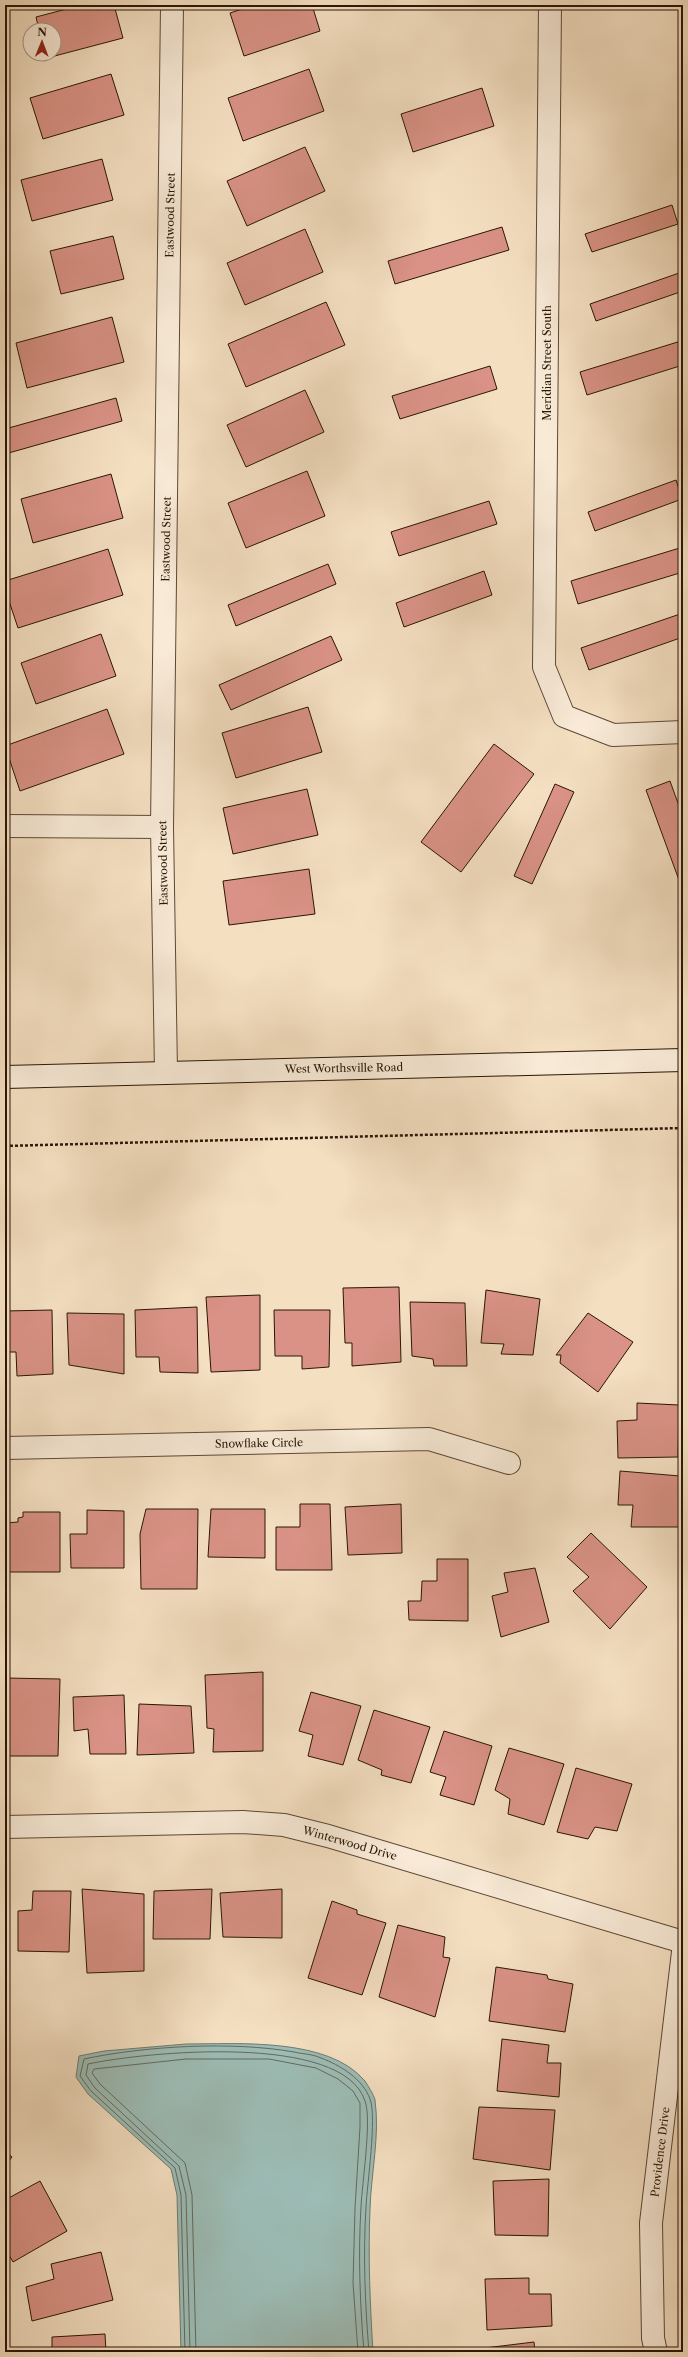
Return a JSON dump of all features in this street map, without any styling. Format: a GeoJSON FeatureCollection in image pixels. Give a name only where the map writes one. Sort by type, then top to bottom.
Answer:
{"type":"FeatureCollection","features":[{"type":"Feature","properties":{"kind":"street","name":"Eastwood Street"},"geometry":{"type":"LineString","coordinates":[[166,1072],[162,827],[172,5]]}},
{"type":"Feature","properties":{"kind":"street","name":"Meridian Street South"},"geometry":{"type":"LineString","coordinates":[[550,5],[544,667],[564,716],[613,735],[683,732]]}},
{"type":"Feature","properties":{"kind":"street"},"geometry":{"type":"LineString","coordinates":[[5,826],[162,827]]}},
{"type":"Feature","properties":{"kind":"street","name":"West Worthsville Road"},"geometry":{"type":"LineString","coordinates":[[5,1077],[683,1060]]}},
{"type":"Feature","properties":{"kind":"street","name":"Snowflake Circle"},"geometry":{"type":"LineString","coordinates":[[5,1448],[429,1439],[509,1463]]}},
{"type":"Feature","properties":{"kind":"street","name":"Winterwood Drive"},"geometry":{"type":"LineString","coordinates":[[5,1827],[244,1822],[284,1825],[336,1838],[683,1942]]}},
{"type":"Feature","properties":{"kind":"street","name":"Providence Drive"},"geometry":{"type":"LineString","coordinates":[[656,2352],[653,2338],[651,2223],[683,1952]]}},
{"type":"Feature","properties":{"kind":"path"},"geometry":{"type":"LineString","coordinates":[[5,1146],[683,1128]]}},
{"type":"Feature","properties":{"kind":"water"},"geometry":{"type":"Polygon","coordinates":[[[186,2044],[256,2044],[306,2050],[329,2057],[349,2067],[365,2081],[375,2100],[376,2113],[375,2154],[369,2227],[373,2352],[181,2352],[177,2195],[171,2169],[88,2094],[76,2077],[79,2056],[104,2051],[186,2044]]]}},
{"type":"Feature","properties":{"kind":"building"},"geometry":{"type":"Polygon","coordinates":[[[82,5],[114,5],[123,38],[62,54],[62,22],[37,22],[36,17],[82,5]]]}},
{"type":"Feature","properties":{"kind":"building"},"geometry":{"type":"Polygon","coordinates":[[[254,5],[312,5],[320,31],[244,56],[230,13],[254,5]]]}},
{"type":"Feature","properties":{"kind":"building"},"geometry":{"type":"Polygon","coordinates":[[[309,69],[324,111],[243,141],[228,98],[309,69]]]}},
{"type":"Feature","properties":{"kind":"building"},"geometry":{"type":"Polygon","coordinates":[[[111,74],[124,115],[43,139],[30,98],[111,74]]]}},
{"type":"Feature","properties":{"kind":"building"},"geometry":{"type":"Polygon","coordinates":[[[482,88],[494,126],[413,152],[401,114],[482,88]]]}},
{"type":"Feature","properties":{"kind":"building"},"geometry":{"type":"Polygon","coordinates":[[[305,147],[325,191],[247,226],[227,181],[305,147]]]}},
{"type":"Feature","properties":{"kind":"building"},"geometry":{"type":"Polygon","coordinates":[[[102,159],[113,200],[32,221],[21,180],[102,159]]]}},
{"type":"Feature","properties":{"kind":"building"},"geometry":{"type":"Polygon","coordinates":[[[672,205],[678,224],[592,252],[585,234],[672,205]]]}},
{"type":"Feature","properties":{"kind":"building"},"geometry":{"type":"Polygon","coordinates":[[[502,227],[509,250],[395,284],[388,261],[502,227]]]}},
{"type":"Feature","properties":{"kind":"building"},"geometry":{"type":"Polygon","coordinates":[[[305,229],[323,272],[245,305],[227,263],[305,229]]]}},
{"type":"Feature","properties":{"kind":"building"},"geometry":{"type":"Polygon","coordinates":[[[113,236],[124,279],[61,294],[50,251],[113,236]]]}},
{"type":"Feature","properties":{"kind":"building"},"geometry":{"type":"Polygon","coordinates":[[[682,272],[683,291],[596,321],[590,304],[682,272]]]}},
{"type":"Feature","properties":{"kind":"building"},"geometry":{"type":"Polygon","coordinates":[[[326,302],[345,345],[246,387],[228,344],[326,302]]]}},
{"type":"Feature","properties":{"kind":"building"},"geometry":{"type":"Polygon","coordinates":[[[112,317],[124,362],[27,388],[16,343],[112,317]]]}},
{"type":"Feature","properties":{"kind":"building"},"geometry":{"type":"Polygon","coordinates":[[[681,341],[683,365],[587,395],[580,372],[681,341]]]}},
{"type":"Feature","properties":{"kind":"building"},"geometry":{"type":"Polygon","coordinates":[[[490,366],[497,389],[400,419],[392,396],[490,366]]]}},
{"type":"Feature","properties":{"kind":"building"},"geometry":{"type":"Polygon","coordinates":[[[305,390],[324,432],[246,467],[227,425],[305,390]]]}},
{"type":"Feature","properties":{"kind":"building"},"geometry":{"type":"Polygon","coordinates":[[[116,398],[122,421],[5,454],[5,429],[116,398]]]}},
{"type":"Feature","properties":{"kind":"building"},"geometry":{"type":"Polygon","coordinates":[[[307,471],[325,516],[246,548],[228,503],[307,471]]]}},
{"type":"Feature","properties":{"kind":"building"},"geometry":{"type":"Polygon","coordinates":[[[111,474],[123,518],[33,543],[21,499],[111,474]]]}},
{"type":"Feature","properties":{"kind":"building"},"geometry":{"type":"Polygon","coordinates":[[[676,480],[682,499],[595,531],[588,512],[676,480]]]}},
{"type":"Feature","properties":{"kind":"building"},"geometry":{"type":"Polygon","coordinates":[[[489,501],[497,524],[399,556],[391,532],[489,501]]]}},
{"type":"Feature","properties":{"kind":"building"},"geometry":{"type":"Polygon","coordinates":[[[683,547],[683,572],[578,604],[571,581],[683,547]]]}},
{"type":"Feature","properties":{"kind":"building"},"geometry":{"type":"Polygon","coordinates":[[[108,549],[123,595],[18,628],[5,589],[5,581],[108,549]]]}},
{"type":"Feature","properties":{"kind":"building"},"geometry":{"type":"Polygon","coordinates":[[[328,564],[336,584],[236,626],[228,605],[328,564]]]}},
{"type":"Feature","properties":{"kind":"building"},"geometry":{"type":"Polygon","coordinates":[[[484,571],[492,595],[404,627],[396,603],[484,571]]]}},
{"type":"Feature","properties":{"kind":"building"},"geometry":{"type":"Polygon","coordinates":[[[683,613],[683,637],[589,670],[581,648],[683,613]]]}},
{"type":"Feature","properties":{"kind":"building"},"geometry":{"type":"Polygon","coordinates":[[[101,634],[116,676],[36,704],[21,663],[101,634]]]}},
{"type":"Feature","properties":{"kind":"building"},"geometry":{"type":"Polygon","coordinates":[[[331,636],[342,660],[231,710],[219,685],[331,636]]]}},
{"type":"Feature","properties":{"kind":"building"},"geometry":{"type":"Polygon","coordinates":[[[308,707],[322,752],[236,778],[222,733],[308,707]]]}},
{"type":"Feature","properties":{"kind":"building"},"geometry":{"type":"Polygon","coordinates":[[[107,709],[124,754],[20,791],[5,746],[107,709]]]}},
{"type":"Feature","properties":{"kind":"building"},"geometry":{"type":"Polygon","coordinates":[[[494,744],[534,774],[461,872],[421,842],[494,744]]]}},
{"type":"Feature","properties":{"kind":"building"},"geometry":{"type":"Polygon","coordinates":[[[670,781],[683,817],[683,891],[646,790],[670,781]]]}},
{"type":"Feature","properties":{"kind":"building"},"geometry":{"type":"Polygon","coordinates":[[[555,784],[574,792],[532,884],[514,876],[555,784]]]}},
{"type":"Feature","properties":{"kind":"building"},"geometry":{"type":"Polygon","coordinates":[[[307,789],[318,835],[233,854],[223,808],[307,789]]]}},
{"type":"Feature","properties":{"kind":"building"},"geometry":{"type":"Polygon","coordinates":[[[309,869],[315,914],[229,925],[223,881],[309,869]]]}},
{"type":"Feature","properties":{"kind":"building"},"geometry":{"type":"Polygon","coordinates":[[[399,1287],[401,1362],[352,1366],[352,1343],[345,1343],[343,1288],[399,1287]]]}},
{"type":"Feature","properties":{"kind":"building"},"geometry":{"type":"Polygon","coordinates":[[[486,1290],[540,1299],[533,1355],[501,1354],[504,1344],[481,1343],[486,1290]]]}},
{"type":"Feature","properties":{"kind":"building"},"geometry":{"type":"Polygon","coordinates":[[[260,1295],[260,1370],[211,1372],[206,1297],[260,1295]]]}},
{"type":"Feature","properties":{"kind":"building"},"geometry":{"type":"Polygon","coordinates":[[[410,1302],[465,1303],[467,1366],[434,1366],[433,1359],[412,1356],[410,1302]]]}},
{"type":"Feature","properties":{"kind":"building"},"geometry":{"type":"Polygon","coordinates":[[[197,1307],[198,1373],[160,1372],[159,1357],[136,1357],[135,1310],[197,1307]]]}},
{"type":"Feature","properties":{"kind":"building"},"geometry":{"type":"Polygon","coordinates":[[[52,1310],[53,1374],[17,1376],[16,1352],[5,1352],[5,1311],[52,1310]]]}},
{"type":"Feature","properties":{"kind":"building"},"geometry":{"type":"Polygon","coordinates":[[[274,1310],[330,1310],[329,1367],[302,1369],[302,1356],[275,1356],[274,1310]]]}},
{"type":"Feature","properties":{"kind":"building"},"geometry":{"type":"Polygon","coordinates":[[[67,1313],[124,1314],[124,1374],[69,1365],[67,1313]]]}},
{"type":"Feature","properties":{"kind":"building"},"geometry":{"type":"Polygon","coordinates":[[[588,1313],[633,1342],[598,1392],[560,1363],[561,1355],[556,1355],[588,1313]]]}},
{"type":"Feature","properties":{"kind":"building"},"geometry":{"type":"Polygon","coordinates":[[[637,1403],[679,1405],[678,1457],[618,1458],[617,1421],[637,1420],[637,1403]]]}},
{"type":"Feature","properties":{"kind":"building"},"geometry":{"type":"Polygon","coordinates":[[[620,1471],[680,1476],[679,1527],[631,1527],[633,1505],[618,1505],[620,1471]]]}},
{"type":"Feature","properties":{"kind":"building"},"geometry":{"type":"Polygon","coordinates":[[[300,1504],[330,1504],[332,1570],[276,1570],[276,1527],[300,1527],[300,1504]]]}},
{"type":"Feature","properties":{"kind":"building"},"geometry":{"type":"Polygon","coordinates":[[[401,1504],[402,1553],[348,1555],[345,1507],[401,1504]]]}},
{"type":"Feature","properties":{"kind":"building"},"geometry":{"type":"Polygon","coordinates":[[[146,1509],[198,1509],[197,1589],[141,1589],[140,1534],[146,1509]]]}},
{"type":"Feature","properties":{"kind":"building"},"geometry":{"type":"Polygon","coordinates":[[[211,1509],[265,1509],[265,1558],[208,1557],[211,1509]]]}},
{"type":"Feature","properties":{"kind":"building"},"geometry":{"type":"Polygon","coordinates":[[[87,1510],[124,1511],[124,1568],[71,1568],[70,1534],[87,1534],[87,1510]]]}},
{"type":"Feature","properties":{"kind":"building"},"geometry":{"type":"Polygon","coordinates":[[[23,1512],[60,1512],[60,1572],[5,1572],[5,1523],[18,1522],[18,1518],[23,1517],[23,1512]]]}},
{"type":"Feature","properties":{"kind":"building"},"geometry":{"type":"Polygon","coordinates":[[[591,1533],[647,1587],[610,1629],[573,1591],[589,1577],[567,1557],[591,1533]]]}},
{"type":"Feature","properties":{"kind":"building"},"geometry":{"type":"Polygon","coordinates":[[[437,1559],[468,1559],[468,1621],[409,1620],[408,1601],[421,1601],[422,1581],[437,1581],[437,1559]]]}},
{"type":"Feature","properties":{"kind":"building"},"geometry":{"type":"Polygon","coordinates":[[[535,1568],[549,1622],[501,1637],[492,1596],[508,1592],[504,1573],[535,1568]]]}},
{"type":"Feature","properties":{"kind":"building"},"geometry":{"type":"Polygon","coordinates":[[[263,1672],[263,1751],[213,1752],[214,1729],[207,1728],[205,1675],[263,1672]]]}},
{"type":"Feature","properties":{"kind":"building"},"geometry":{"type":"Polygon","coordinates":[[[5,1678],[60,1679],[58,1756],[9,1756],[9,1739],[5,1739],[5,1678]]]}},
{"type":"Feature","properties":{"kind":"building"},"geometry":{"type":"Polygon","coordinates":[[[311,1692],[361,1706],[343,1765],[308,1756],[313,1735],[299,1731],[311,1692]]]}},
{"type":"Feature","properties":{"kind":"building"},"geometry":{"type":"Polygon","coordinates":[[[124,1695],[126,1754],[90,1754],[88,1729],[74,1731],[73,1697],[124,1695]]]}},
{"type":"Feature","properties":{"kind":"building"},"geometry":{"type":"Polygon","coordinates":[[[139,1704],[191,1706],[194,1753],[137,1755],[139,1704]]]}},
{"type":"Feature","properties":{"kind":"building"},"geometry":{"type":"Polygon","coordinates":[[[374,1710],[430,1727],[411,1783],[381,1775],[382,1770],[358,1760],[374,1710]]]}},
{"type":"Feature","properties":{"kind":"building"},"geometry":{"type":"Polygon","coordinates":[[[444,1731],[492,1746],[474,1805],[440,1795],[446,1777],[430,1772],[444,1731]]]}},
{"type":"Feature","properties":{"kind":"building"},"geometry":{"type":"Polygon","coordinates":[[[509,1748],[564,1764],[544,1825],[508,1814],[510,1799],[495,1790],[509,1748]]]}},
{"type":"Feature","properties":{"kind":"building"},"geometry":{"type":"Polygon","coordinates":[[[576,1768],[632,1784],[617,1831],[595,1827],[588,1839],[557,1832],[576,1768]]]}},
{"type":"Feature","properties":{"kind":"building"},"geometry":{"type":"Polygon","coordinates":[[[82,1889],[144,1894],[144,1971],[87,1973],[82,1889]]]}},
{"type":"Feature","properties":{"kind":"building"},"geometry":{"type":"Polygon","coordinates":[[[212,1889],[210,1939],[153,1939],[154,1891],[212,1889]]]}},
{"type":"Feature","properties":{"kind":"building"},"geometry":{"type":"Polygon","coordinates":[[[282,1889],[282,1938],[223,1937],[220,1893],[282,1889]]]}},
{"type":"Feature","properties":{"kind":"building"},"geometry":{"type":"Polygon","coordinates":[[[33,1891],[71,1891],[69,1952],[18,1951],[18,1911],[32,1910],[33,1891]]]}},
{"type":"Feature","properties":{"kind":"building"},"geometry":{"type":"Polygon","coordinates":[[[332,1901],[357,1910],[357,1914],[386,1923],[362,1995],[308,1978],[332,1901]]]}},
{"type":"Feature","properties":{"kind":"building"},"geometry":{"type":"Polygon","coordinates":[[[398,1925],[445,1937],[443,1957],[450,1958],[435,2017],[379,1997],[398,1925]]]}},
{"type":"Feature","properties":{"kind":"building"},"geometry":{"type":"Polygon","coordinates":[[[496,1967],[547,1975],[548,1979],[573,1984],[565,2032],[489,2021],[496,1967]]]}},
{"type":"Feature","properties":{"kind":"building"},"geometry":{"type":"Polygon","coordinates":[[[502,2039],[549,2045],[547,2063],[561,2063],[559,2097],[497,2091],[502,2039]]]}},
{"type":"Feature","properties":{"kind":"building"},"geometry":{"type":"Polygon","coordinates":[[[479,2107],[555,2110],[550,2170],[473,2159],[479,2107]]]}},
{"type":"Feature","properties":{"kind":"building"},"geometry":{"type":"Polygon","coordinates":[[[5,2151],[12,2157],[5,2166],[5,2151]]]}},
{"type":"Feature","properties":{"kind":"building"},"geometry":{"type":"Polygon","coordinates":[[[549,2179],[548,2236],[495,2235],[493,2181],[549,2179]]]}},
{"type":"Feature","properties":{"kind":"building"},"geometry":{"type":"Polygon","coordinates":[[[40,2181],[67,2231],[13,2262],[5,2248],[5,2200],[40,2181]]]}},
{"type":"Feature","properties":{"kind":"building"},"geometry":{"type":"Polygon","coordinates":[[[101,2252],[113,2300],[32,2321],[26,2287],[54,2279],[51,2264],[101,2252]]]}},
{"type":"Feature","properties":{"kind":"building"},"geometry":{"type":"Polygon","coordinates":[[[529,2278],[529,2294],[551,2294],[552,2326],[487,2330],[485,2279],[529,2278]]]}},
{"type":"Feature","properties":{"kind":"building"},"geometry":{"type":"Polygon","coordinates":[[[105,2334],[106,2352],[52,2352],[52,2337],[105,2334]]]}},
{"type":"Feature","properties":{"kind":"building"},"geometry":{"type":"Polygon","coordinates":[[[534,2342],[535,2352],[486,2352],[485,2348],[534,2342]]]}}]}
